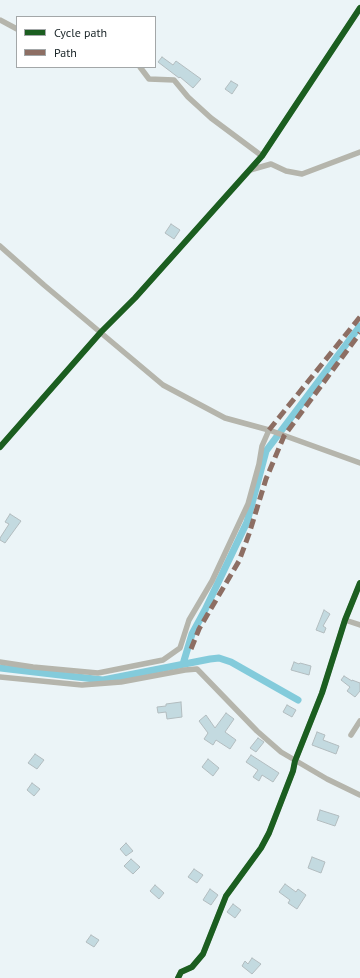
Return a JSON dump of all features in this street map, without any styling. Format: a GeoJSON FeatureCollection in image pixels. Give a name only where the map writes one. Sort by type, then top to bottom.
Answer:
{"type":"FeatureCollection","features":[{"type":"Feature","properties":{"kind":"street"},"geometry":{"type":"LineString","coordinates":[[0,447],[101,332],[135,298],[262,156],[360,8]]}},
{"type":"Feature","properties":{"kind":"street"},"geometry":{"type":"LineString","coordinates":[[0,20],[16,28]]}},
{"type":"Feature","properties":{"kind":"street"},"geometry":{"type":"LineString","coordinates":[[141,68],[149,79],[174,80],[188,97],[211,118],[262,156]]}},
{"type":"Feature","properties":{"kind":"street"},"geometry":{"type":"LineString","coordinates":[[249,170],[271,164],[286,171],[302,174],[360,152]]}},
{"type":"Feature","properties":{"kind":"street"},"geometry":{"type":"LineString","coordinates":[[0,246],[163,385],[225,418],[269,430],[360,463]]}},
{"type":"Feature","properties":{"kind":"street"},"geometry":{"type":"LineString","coordinates":[[0,662],[98,673],[163,660],[180,648],[189,620],[212,581],[248,504],[259,464],[262,446],[269,430]]}},
{"type":"Feature","properties":{"kind":"street"},"geometry":{"type":"LineString","coordinates":[[178,978],[181,972],[192,967],[202,954],[226,896],[261,848],[269,833],[322,693],[345,620],[360,583]]}},
{"type":"Feature","properties":{"kind":"street"},"geometry":{"type":"LineString","coordinates":[[345,620],[360,625]]}},
{"type":"Feature","properties":{"kind":"street"},"geometry":{"type":"LineString","coordinates":[[0,677],[82,685],[121,682],[197,669],[257,730],[281,752],[327,779],[360,795]]}},
{"type":"Feature","properties":{"kind":"street"},"geometry":{"type":"LineString","coordinates":[[351,735],[360,721]]}},
{"type":"Feature","properties":{"kind":"building"},"geometry":{"type":"Polygon","coordinates":[[[162,57],[173,65],[176,61],[201,79],[193,88],[158,62],[162,57]]]}},
{"type":"Feature","properties":{"kind":"building"},"geometry":{"type":"Polygon","coordinates":[[[231,81],[238,85],[232,94],[225,89],[231,81]]]}},
{"type":"Feature","properties":{"kind":"building"},"geometry":{"type":"Polygon","coordinates":[[[171,224],[180,230],[174,239],[165,233],[171,224]]]}},
{"type":"Feature","properties":{"kind":"building"},"geometry":{"type":"Polygon","coordinates":[[[10,514],[21,521],[5,543],[0,540],[0,538],[9,524],[5,522],[10,514]]]}},
{"type":"Feature","properties":{"kind":"building"},"geometry":{"type":"Polygon","coordinates":[[[324,610],[330,614],[323,626],[326,628],[324,633],[316,630],[324,610]]]}},
{"type":"Feature","properties":{"kind":"building"},"geometry":{"type":"Polygon","coordinates":[[[294,662],[311,666],[309,675],[291,670],[294,662]]]}},
{"type":"Feature","properties":{"kind":"building"},"geometry":{"type":"Polygon","coordinates":[[[344,676],[352,681],[360,683],[360,691],[355,697],[347,691],[350,687],[341,680],[344,676]]]}},
{"type":"Feature","properties":{"kind":"building"},"geometry":{"type":"Polygon","coordinates":[[[181,702],[182,717],[167,719],[166,712],[158,713],[157,707],[181,702]]]}},
{"type":"Feature","properties":{"kind":"building"},"geometry":{"type":"Polygon","coordinates":[[[287,705],[296,710],[292,717],[283,712],[287,705]]]}},
{"type":"Feature","properties":{"kind":"building"},"geometry":{"type":"Polygon","coordinates":[[[226,713],[234,719],[225,732],[236,740],[230,749],[216,740],[213,745],[204,739],[208,733],[199,721],[206,715],[215,728],[226,713]]]}},
{"type":"Feature","properties":{"kind":"building"},"geometry":{"type":"Polygon","coordinates":[[[317,732],[325,735],[323,740],[339,746],[336,754],[312,745],[317,732]]]}},
{"type":"Feature","properties":{"kind":"building"},"geometry":{"type":"Polygon","coordinates":[[[258,738],[264,742],[256,752],[250,748],[258,738]]]}},
{"type":"Feature","properties":{"kind":"building"},"geometry":{"type":"Polygon","coordinates":[[[35,754],[44,760],[37,769],[28,763],[35,754]]]}},
{"type":"Feature","properties":{"kind":"building"},"geometry":{"type":"Polygon","coordinates":[[[251,755],[279,773],[273,782],[262,775],[259,781],[253,777],[258,770],[246,762],[251,755]]]}},
{"type":"Feature","properties":{"kind":"building"},"geometry":{"type":"Polygon","coordinates":[[[208,759],[219,768],[213,776],[202,767],[208,759]]]}},
{"type":"Feature","properties":{"kind":"building"},"geometry":{"type":"Polygon","coordinates":[[[32,783],[40,789],[34,796],[27,790],[32,783]]]}},
{"type":"Feature","properties":{"kind":"building"},"geometry":{"type":"Polygon","coordinates":[[[320,810],[339,816],[335,826],[317,820],[320,810]]]}},
{"type":"Feature","properties":{"kind":"building"},"geometry":{"type":"Polygon","coordinates":[[[126,843],[133,851],[126,856],[120,849],[126,843]]]}},
{"type":"Feature","properties":{"kind":"building"},"geometry":{"type":"Polygon","coordinates":[[[312,857],[325,862],[321,873],[308,868],[312,857]]]}},
{"type":"Feature","properties":{"kind":"building"},"geometry":{"type":"Polygon","coordinates":[[[131,859],[140,867],[133,874],[124,866],[131,859]]]}},
{"type":"Feature","properties":{"kind":"building"},"geometry":{"type":"Polygon","coordinates":[[[194,869],[203,875],[197,883],[188,877],[194,869]]]}},
{"type":"Feature","properties":{"kind":"building"},"geometry":{"type":"Polygon","coordinates":[[[285,884],[296,892],[298,889],[306,895],[297,909],[288,903],[290,900],[279,892],[285,884]]]}},
{"type":"Feature","properties":{"kind":"building"},"geometry":{"type":"Polygon","coordinates":[[[155,885],[164,893],[159,899],[150,891],[155,885]]]}},
{"type":"Feature","properties":{"kind":"building"},"geometry":{"type":"Polygon","coordinates":[[[210,889],[218,895],[211,905],[203,900],[210,889]]]}},
{"type":"Feature","properties":{"kind":"building"},"geometry":{"type":"Polygon","coordinates":[[[233,904],[241,910],[235,918],[227,912],[233,904]]]}},
{"type":"Feature","properties":{"kind":"building"},"geometry":{"type":"Polygon","coordinates":[[[91,935],[99,940],[94,947],[86,942],[91,935]]]}},
{"type":"Feature","properties":{"kind":"building"},"geometry":{"type":"Polygon","coordinates":[[[252,958],[261,964],[252,974],[242,966],[245,961],[248,964],[252,958]]]}},
{"type":"Feature","properties":{"kind":"waterway"},"geometry":{"type":"LineString","coordinates":[[183,664],[192,634],[247,522],[266,451],[360,326]]}},
{"type":"Feature","properties":{"kind":"waterway"},"geometry":{"type":"LineString","coordinates":[[0,668],[103,680],[219,658],[231,662],[298,700]]}},
{"type":"Feature","properties":{"kind":"marked path"},"geometry":{"type":"LineString","coordinates":[[269,430],[360,317]]}},
{"type":"Feature","properties":{"kind":"marked path"},"geometry":{"type":"LineString","coordinates":[[191,649],[199,629],[239,561],[266,479],[284,436],[360,333]]}},
{"type":"Feature","properties":{"kind":"cycle path"},"geometry":{"type":"LineString","coordinates":[[0,447],[101,332],[135,298],[262,156],[360,8]]}},
{"type":"Feature","properties":{"kind":"cycle path"},"geometry":{"type":"LineString","coordinates":[[178,978],[181,972],[192,967],[203,954],[226,896],[261,848],[269,833],[322,693],[345,620],[360,583]]}}]}
